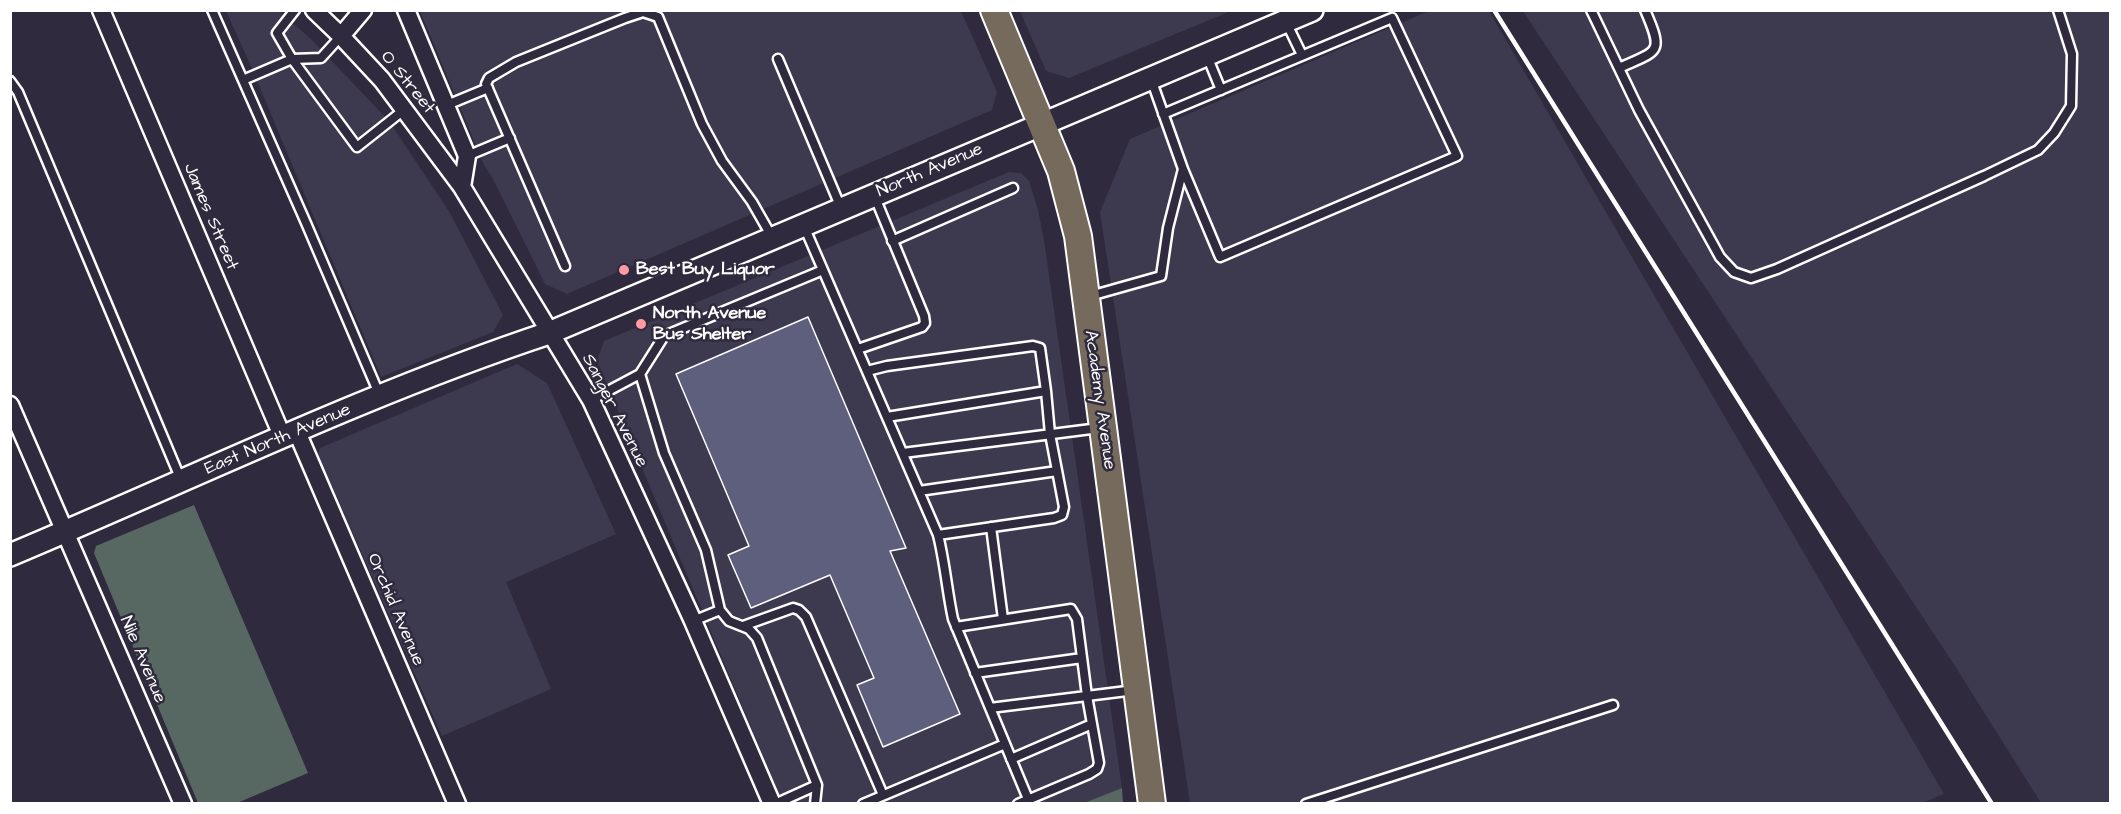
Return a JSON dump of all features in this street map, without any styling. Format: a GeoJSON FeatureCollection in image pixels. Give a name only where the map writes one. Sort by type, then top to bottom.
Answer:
{"type":"FeatureCollection","features":[{"type":"Feature","properties":{"kind":"main road","name":"Academy Avenue"},"geometry":{"type":"LineString","coordinates":[[994,10],[1043,124],[1067,190],[1078,236],[1152,804]]}},
{"type":"Feature","properties":{"kind":"street","name":"James Street"},"geometry":{"type":"LineString","coordinates":[[101,10],[290,435]]}},
{"type":"Feature","properties":{"kind":"street","name":"O Street"},"geometry":{"type":"LineString","coordinates":[[314,10],[382,80],[462,188]]}},
{"type":"Feature","properties":{"kind":"street"},"geometry":{"type":"LineString","coordinates":[[341,36],[363,10]]}},
{"type":"Feature","properties":{"kind":"street"},"geometry":{"type":"LineString","coordinates":[[406,10],[467,156],[462,188]]}},
{"type":"Feature","properties":{"kind":"street","name":"North Avenue"},"geometry":{"type":"LineString","coordinates":[[549,333],[1312,10]]}},
{"type":"Feature","properties":{"kind":"street","name":"Sanger Avenue"},"geometry":{"type":"LineString","coordinates":[[462,188],[591,400],[693,621],[773,804]]}},
{"type":"Feature","properties":{"kind":"street","name":"East North Avenue"},"geometry":{"type":"LineString","coordinates":[[10,555],[380,397],[500,349],[549,333]]}},
{"type":"Feature","properties":{"kind":"street","name":"Nile Avenue"},"geometry":{"type":"LineString","coordinates":[[10,405],[183,804]]}},
{"type":"Feature","properties":{"kind":"street","name":"Orchid Avenue"},"geometry":{"type":"LineString","coordinates":[[290,435],[457,804]]}},
{"type":"Feature","properties":{"kind":"lane"},"geometry":{"type":"LineString","coordinates":[[212,10],[380,397]]}},
{"type":"Feature","properties":{"kind":"lane"},"geometry":{"type":"LineString","coordinates":[[295,10],[277,33],[292,59],[357,147],[405,109]]}},
{"type":"Feature","properties":{"kind":"lane"},"geometry":{"type":"LineString","coordinates":[[1590,10],[1640,110],[1720,257],[1734,272],[1751,278],[1777,269],[2038,150],[2054,133],[2071,106],[2072,54],[2058,10]]}},
{"type":"Feature","properties":{"kind":"lane"},"geometry":{"type":"LineString","coordinates":[[1619,68],[1653,52],[1657,44],[1645,10]]}},
{"type":"Feature","properties":{"kind":"lane"},"geometry":{"type":"LineString","coordinates":[[565,266],[486,84],[489,78],[516,62],[644,12],[658,17],[707,134],[722,161],[752,202],[773,237]]}},
{"type":"Feature","properties":{"kind":"lane"},"geometry":{"type":"LineString","coordinates":[[1151,79],[1163,114],[1183,169],[1220,257],[1457,156],[1391,14],[1163,114]]}},
{"type":"Feature","properties":{"kind":"lane"},"geometry":{"type":"LineString","coordinates":[[1286,22],[1302,55]]}},
{"type":"Feature","properties":{"kind":"lane"},"geometry":{"type":"LineString","coordinates":[[243,80],[292,59],[321,58],[341,36]]}},
{"type":"Feature","properties":{"kind":"lane"},"geometry":{"type":"LineString","coordinates":[[1207,55],[1221,90]]}},
{"type":"Feature","properties":{"kind":"lane"},"geometry":{"type":"LineString","coordinates":[[778,59],[841,208]]}},
{"type":"Feature","properties":{"kind":"lane"},"geometry":{"type":"LineString","coordinates":[[10,81],[23,103],[182,482]]}},
{"type":"Feature","properties":{"kind":"lane"},"geometry":{"type":"LineString","coordinates":[[447,105],[488,88]]}},
{"type":"Feature","properties":{"kind":"lane"},"geometry":{"type":"LineString","coordinates":[[467,156],[510,138]]}},
{"type":"Feature","properties":{"kind":"lane"},"geometry":{"type":"LineString","coordinates":[[1086,297],[1161,276],[1168,228],[1183,169]]}},
{"type":"Feature","properties":{"kind":"lane"},"geometry":{"type":"LineString","coordinates":[[892,241],[1013,188]]}},
{"type":"Feature","properties":{"kind":"lane"},"geometry":{"type":"LineString","coordinates":[[858,349],[922,327],[925,323],[873,195]]}},
{"type":"Feature","properties":{"kind":"lane"},"geometry":{"type":"LineString","coordinates":[[803,224],[938,535],[956,627],[1028,799]]}},
{"type":"Feature","properties":{"kind":"lane"},"geometry":{"type":"LineString","coordinates":[[591,400],[640,374],[664,336],[823,270]]}},
{"type":"Feature","properties":{"kind":"lane"},"geometry":{"type":"LineString","coordinates":[[867,371],[887,366],[1034,346],[1040,348],[1050,434],[1064,507],[1062,515],[938,535]]}},
{"type":"Feature","properties":{"kind":"lane"},"geometry":{"type":"LineString","coordinates":[[640,374],[664,453],[706,550],[720,610],[729,621],[750,629],[757,638],[818,785],[815,804]]}},
{"type":"Feature","properties":{"kind":"lane"},"geometry":{"type":"LineString","coordinates":[[887,417],[1046,391]]}},
{"type":"Feature","properties":{"kind":"lane"},"geometry":{"type":"LineString","coordinates":[[903,453],[1103,428]]}},
{"type":"Feature","properties":{"kind":"lane"},"geometry":{"type":"LineString","coordinates":[[919,490],[1057,471]]}},
{"type":"Feature","properties":{"kind":"lane"},"geometry":{"type":"LineString","coordinates":[[991,527],[1003,619]]}},
{"type":"Feature","properties":{"kind":"lane"},"geometry":{"type":"LineString","coordinates":[[743,626],[793,608],[806,617],[884,795]]}},
{"type":"Feature","properties":{"kind":"lane"},"geometry":{"type":"LineString","coordinates":[[956,627],[1071,609],[1077,619],[1099,763],[1097,769],[1089,774],[1018,804]]}},
{"type":"Feature","properties":{"kind":"lane"},"geometry":{"type":"LineString","coordinates":[[693,621],[720,610]]}},
{"type":"Feature","properties":{"kind":"lane"},"geometry":{"type":"LineString","coordinates":[[975,673],[1082,658]]}},
{"type":"Feature","properties":{"kind":"lane"},"geometry":{"type":"LineString","coordinates":[[990,708],[1138,690]]}},
{"type":"Feature","properties":{"kind":"lane"},"geometry":{"type":"LineString","coordinates":[[1306,804],[1613,705]]}},
{"type":"Feature","properties":{"kind":"lane"},"geometry":{"type":"LineString","coordinates":[[1011,759],[1092,724]]}},
{"type":"Feature","properties":{"kind":"lane"},"geometry":{"type":"LineString","coordinates":[[863,804],[1005,744]]}},
{"type":"Feature","properties":{"kind":"lane"},"geometry":{"type":"LineString","coordinates":[[773,804],[818,785]]}},
{"type":"Feature","properties":{"kind":"shaded area"},"geometry":{"type":"Polygon","coordinates":[[[226,11],[279,11],[311,39],[389,121],[450,213],[503,315],[493,332],[381,377],[226,11]]]}},
{"type":"Feature","properties":{"kind":"shaded area"},"geometry":{"type":"Polygon","coordinates":[[[420,11],[961,11],[997,92],[992,110],[567,294],[545,284],[484,165],[420,11]]]}},
{"type":"Feature","properties":{"kind":"shaded area"},"geometry":{"type":"Polygon","coordinates":[[[1020,11],[1231,11],[1069,78],[1046,71],[1020,11]]]}},
{"type":"Feature","properties":{"kind":"shaded area"},"geometry":{"type":"Polygon","coordinates":[[[1429,11],[1489,11],[1944,794],[1920,804],[1190,803],[1100,212],[1130,139],[1429,11]]]}},
{"type":"Feature","properties":{"kind":"shaded area"},"geometry":{"type":"Polygon","coordinates":[[[1523,11],[2110,11],[2110,803],[2041,803],[1955,666],[1523,11]]]}},
{"type":"Feature","properties":{"kind":"shaded area"},"geometry":{"type":"Polygon","coordinates":[[[1009,172],[1021,173],[1029,181],[1044,240],[1122,788],[1084,804],[783,803],[597,361],[604,341],[1009,172]]]}},
{"type":"Feature","properties":{"kind":"shaded area"},"geometry":{"type":"Polygon","coordinates":[[[517,364],[547,383],[616,534],[506,582],[551,689],[442,736],[318,454],[320,448],[517,364]]]}},
{"type":"Feature","properties":{"kind":"green space"},"geometry":{"type":"Polygon","coordinates":[[[194,505],[308,773],[237,803],[198,803],[94,553],[96,546],[194,505]]]}},
{"type":"Feature","properties":{"kind":"green space"},"geometry":{"type":"Polygon","coordinates":[[[1122,788],[1123,803],[1084,803],[1122,788]]]}},
{"type":"Feature","properties":{"kind":"building"},"geometry":{"type":"Polygon","coordinates":[[[808,317],[906,548],[890,551],[960,714],[883,747],[857,685],[874,678],[830,575],[751,608],[728,555],[749,546],[676,374],[808,317]]]}},
{"type":"Feature","properties":{"kind":"railway"},"geometry":{"type":"LineString","coordinates":[[1494,10],[1992,804]]}},
{"type":"Feature","properties":{"kind":"place","name":"Best Buy Liquor"},"geometry":{"type":"Point","coordinates":[624,270]}},
{"type":"Feature","properties":{"kind":"place","name":"North Avenue Bus Shelter"},"geometry":{"type":"Point","coordinates":[641,324]}}]}
